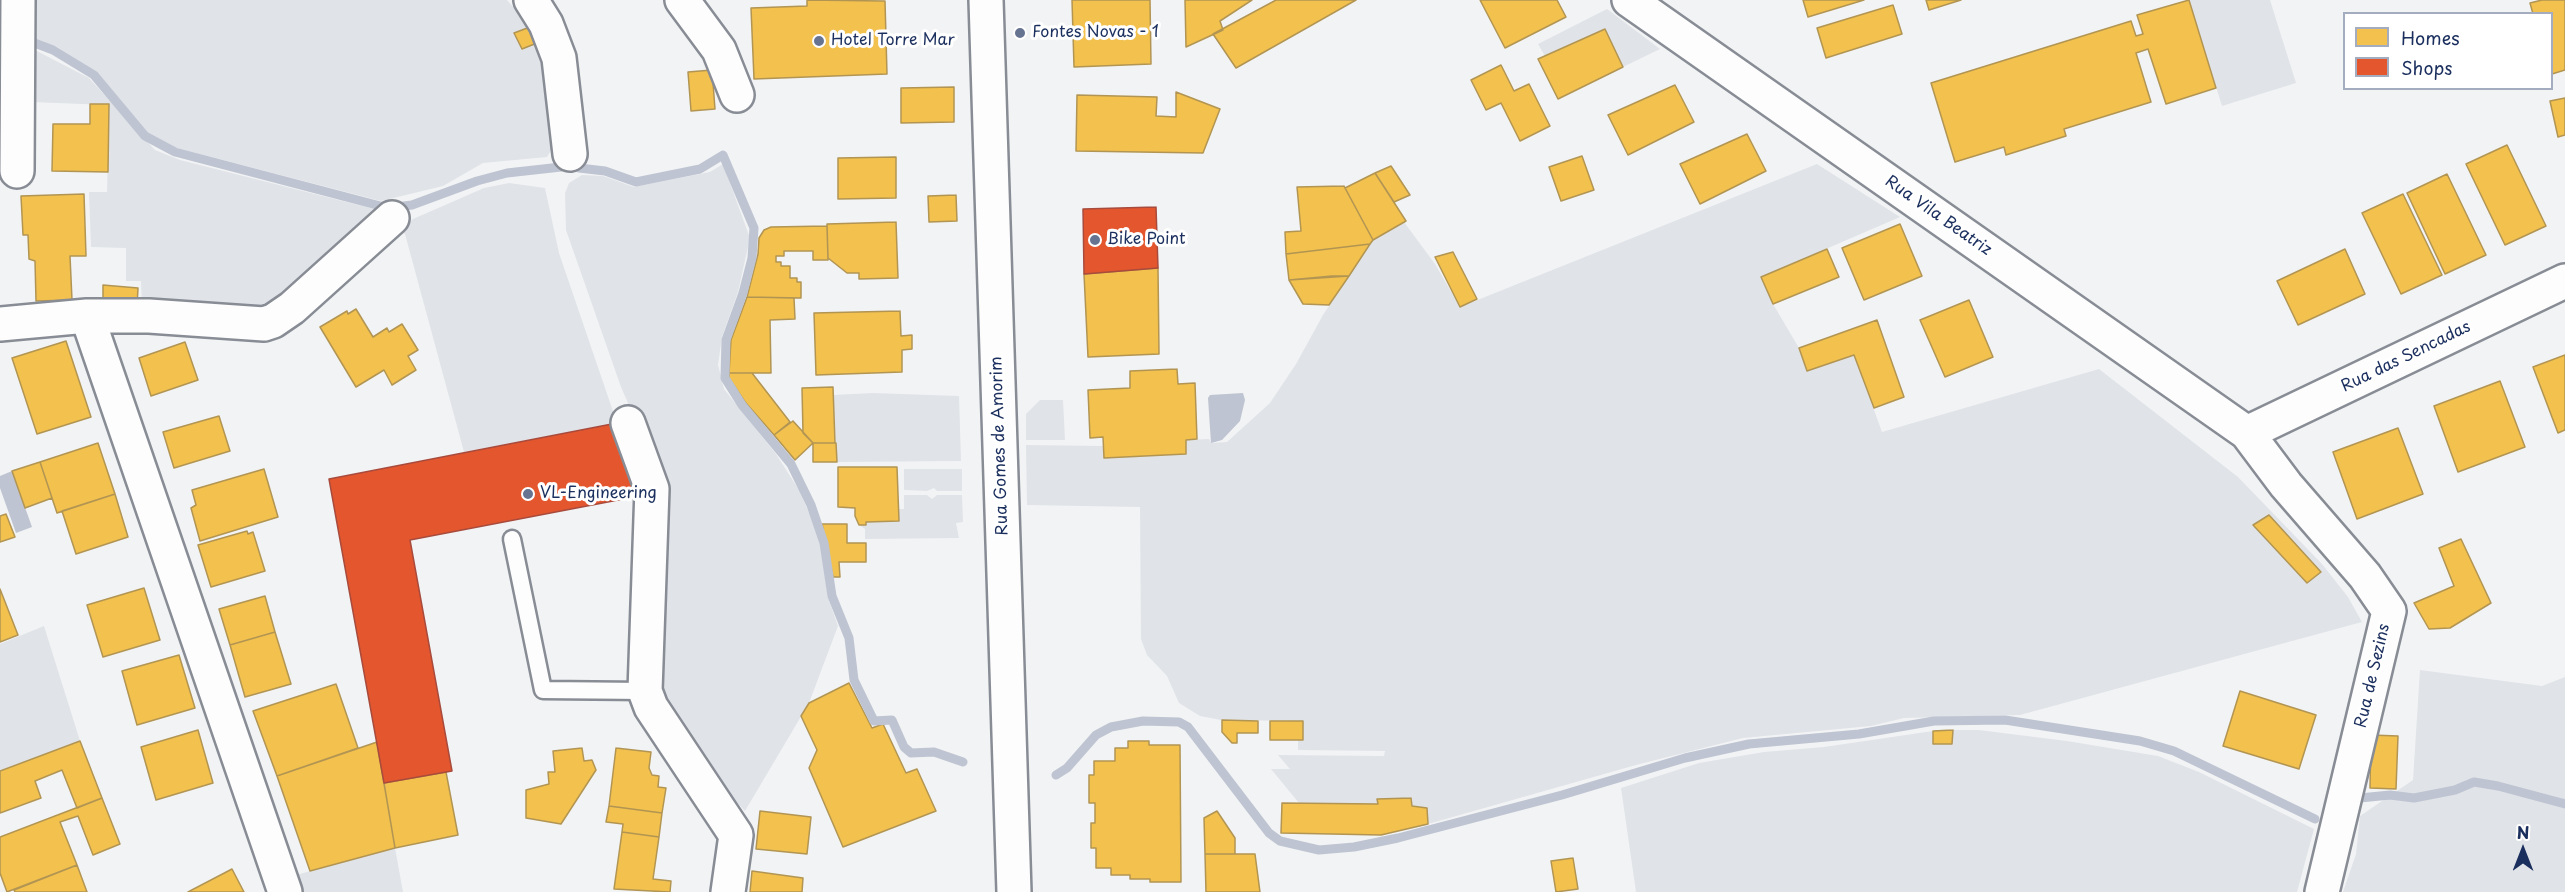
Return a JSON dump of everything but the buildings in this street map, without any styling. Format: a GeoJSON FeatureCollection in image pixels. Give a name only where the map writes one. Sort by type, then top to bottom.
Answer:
{"type":"FeatureCollection","features":[{"type":"Feature","properties":{"kind":"street"},"geometry":{"type":"LineString","coordinates":[[531,0],[546,24],[559,58],[570,154]]}},
{"type":"Feature","properties":{"kind":"street"},"geometry":{"type":"LineString","coordinates":[[682,0],[719,50],[737,95]]}},
{"type":"Feature","properties":{"kind":"street","name":"Rua Gomes de Amorim"},"geometry":{"type":"LineString","coordinates":[[986,0],[1014,892]]}},
{"type":"Feature","properties":{"kind":"street","name":"Rua Vila Beatriz"},"geometry":{"type":"LineString","coordinates":[[1629,0],[2247,433]]}},
{"type":"Feature","properties":{"kind":"street"},"geometry":{"type":"LineString","coordinates":[[17,24],[17,171]]}},
{"type":"Feature","properties":{"kind":"street"},"geometry":{"type":"LineString","coordinates":[[0,324],[87,316],[149,316],[264,324],[273,321],[300,301],[392,218]]}},
{"type":"Feature","properties":{"kind":"street","name":"Rua das Sencadas"},"geometry":{"type":"LineString","coordinates":[[2247,433],[2565,281]]}},
{"type":"Feature","properties":{"kind":"street"},"geometry":{"type":"LineString","coordinates":[[87,316],[285,892]]}},
{"type":"Feature","properties":{"kind":"street"},"geometry":{"type":"LineString","coordinates":[[628,423],[652,489],[645,691],[651,707],[736,835],[728,892]]}},
{"type":"Feature","properties":{"kind":"street","name":"Rua de Sezins"},"geometry":{"type":"LineString","coordinates":[[2247,433],[2286,485],[2366,576],[2389,611],[2322,892]]}},
{"type":"Feature","properties":{"kind":"lane"},"geometry":{"type":"LineString","coordinates":[[512,538],[543,690],[645,691]]}},
{"type":"Feature","properties":{"kind":"shaded area"},"geometry":{"type":"Polygon","coordinates":[[[31,0],[507,0],[530,27],[514,33],[522,48],[537,43],[542,53],[550,87],[554,145],[547,157],[483,163],[443,186],[381,201],[173,147],[149,134],[98,73],[57,47],[32,37],[31,0]]]}},
{"type":"Feature","properties":{"kind":"shaded area"},"geometry":{"type":"Polygon","coordinates":[[[2189,0],[2270,0],[2296,83],[2222,106],[2189,0]]]}},
{"type":"Feature","properties":{"kind":"shaded area"},"geometry":{"type":"Polygon","coordinates":[[[1607,9],[1660,49],[1623,67],[1605,29],[1545,56],[1538,44],[1607,9]]]}},
{"type":"Feature","properties":{"kind":"shaded area"},"geometry":{"type":"Polygon","coordinates":[[[31,48],[89,78],[155,150],[180,160],[382,211],[265,314],[142,307],[141,281],[126,281],[126,248],[91,247],[89,192],[107,192],[109,105],[31,102],[31,48]]]}},
{"type":"Feature","properties":{"kind":"shaded area"},"geometry":{"type":"Polygon","coordinates":[[[723,164],[750,238],[738,292],[722,337],[718,365],[724,389],[776,454],[799,490],[819,535],[828,598],[838,626],[809,703],[745,811],[699,761],[657,693],[647,447],[621,387],[566,230],[565,193],[569,183],[582,175],[603,176],[634,187],[710,172],[723,164]]]}},
{"type":"Feature","properties":{"kind":"shaded area"},"geometry":{"type":"Polygon","coordinates":[[[1817,164],[1900,217],[1761,277],[1773,304],[1799,348],[1807,371],[1854,355],[1882,432],[2099,369],[2238,477],[2322,564],[2348,597],[2362,622],[2020,715],[1904,718],[1871,726],[1743,738],[1636,765],[1428,824],[1427,808],[1412,806],[1411,798],[1377,799],[1378,804],[1299,803],[1271,769],[1290,769],[1278,755],[1384,756],[1385,751],[1298,750],[1298,740],[1303,740],[1303,721],[1221,720],[1200,716],[1179,703],[1167,676],[1147,655],[1141,639],[1140,507],[1027,505],[1026,445],[1104,446],[1186,454],[1186,440],[1209,439],[1211,443],[1227,442],[1270,403],[1296,364],[1323,315],[1373,240],[1404,222],[1435,264],[1460,307],[1817,164]]]}},
{"type":"Feature","properties":{"kind":"shaded area"},"geometry":{"type":"Polygon","coordinates":[[[509,183],[545,188],[559,253],[617,423],[464,452],[405,234],[399,229],[413,219],[484,188],[509,183]]]}},
{"type":"Feature","properties":{"kind":"shaded area"},"geometry":{"type":"Polygon","coordinates":[[[873,393],[959,396],[961,461],[837,462],[833,395],[873,393]]]}},
{"type":"Feature","properties":{"kind":"shaded area"},"geometry":{"type":"Polygon","coordinates":[[[1243,393],[1245,400],[1240,421],[1222,440],[1211,443],[1208,398],[1210,395],[1243,393]]]}},
{"type":"Feature","properties":{"kind":"shaded area"},"geometry":{"type":"Polygon","coordinates":[[[1040,400],[1063,400],[1065,440],[1026,440],[1026,414],[1040,400]]]}},
{"type":"Feature","properties":{"kind":"shaded area"},"geometry":{"type":"Polygon","coordinates":[[[904,469],[962,469],[962,491],[937,491],[934,488],[927,491],[904,490],[904,469]]]}},
{"type":"Feature","properties":{"kind":"shaded area"},"geometry":{"type":"Polygon","coordinates":[[[12,471],[32,527],[16,533],[0,488],[0,476],[12,471]]]}},
{"type":"Feature","properties":{"kind":"shaded area"},"geometry":{"type":"Polygon","coordinates":[[[904,495],[927,495],[932,499],[937,495],[962,495],[963,522],[956,523],[959,538],[865,539],[865,529],[859,525],[866,522],[899,521],[899,509],[904,509],[904,495]]]}},
{"type":"Feature","properties":{"kind":"shaded area"},"geometry":{"type":"Polygon","coordinates":[[[44,626],[80,741],[0,771],[0,644],[44,626]]]}},
{"type":"Feature","properties":{"kind":"shaded area"},"geometry":{"type":"Polygon","coordinates":[[[2420,670],[2542,686],[2565,677],[2565,892],[2343,892],[2356,854],[2360,816],[2413,780],[2420,670]]]}},
{"type":"Feature","properties":{"kind":"shaded area"},"geometry":{"type":"Polygon","coordinates":[[[1953,730],[1979,730],[2067,741],[2158,756],[2199,772],[2314,829],[2297,892],[1636,892],[1621,788],[1699,763],[1764,752],[1824,747],[1933,731],[1933,743],[1951,743],[1953,730]]]}},
{"type":"Feature","properties":{"kind":"shaded area"},"geometry":{"type":"Polygon","coordinates":[[[395,848],[403,892],[302,892],[296,875],[395,848]]]}},
{"type":"Feature","properties":{"kind":"waterway"},"geometry":{"type":"LineString","coordinates":[[32,42],[53,50],[94,75],[145,136],[175,152],[388,208],[412,205],[477,181],[507,173],[561,167]]}},
{"type":"Feature","properties":{"kind":"waterway"},"geometry":{"type":"LineString","coordinates":[[579,168],[605,171],[636,182],[700,169],[723,155],[754,228],[752,258],[743,293],[726,340],[725,378],[742,405],[791,464],[811,505],[824,543],[832,596],[849,638],[854,680],[874,721],[892,720],[904,747],[911,753],[934,752],[963,762]]}},
{"type":"Feature","properties":{"kind":"waterway"},"geometry":{"type":"LineString","coordinates":[[1056,775],[1067,768],[1096,735],[1111,727],[1143,721],[1179,722],[1188,727],[1269,833],[1280,841],[1319,850],[1354,847],[1398,838],[1562,795],[1685,758],[1749,744],[1859,734],[1934,721],[2005,720],[2140,741],[2174,751],[2315,819]]}},
{"type":"Feature","properties":{"kind":"waterway"},"geometry":{"type":"LineString","coordinates":[[2360,798],[2390,795],[2414,798],[2455,790],[2474,782],[2565,804]]}},
{"type":"Feature","properties":{"kind":"place","name":"Fontes Novas - 1"},"geometry":{"type":"Point","coordinates":[1020,33]}},
{"type":"Feature","properties":{"kind":"place","name":"Hotel Torre Mar"},"geometry":{"type":"Point","coordinates":[819,41]}},
{"type":"Feature","properties":{"kind":"place","name":"Bike Point"},"geometry":{"type":"Point","coordinates":[1095,240]}},
{"type":"Feature","properties":{"kind":"place","name":"VL-Engineering"},"geometry":{"type":"Point","coordinates":[528,494]}}]}
